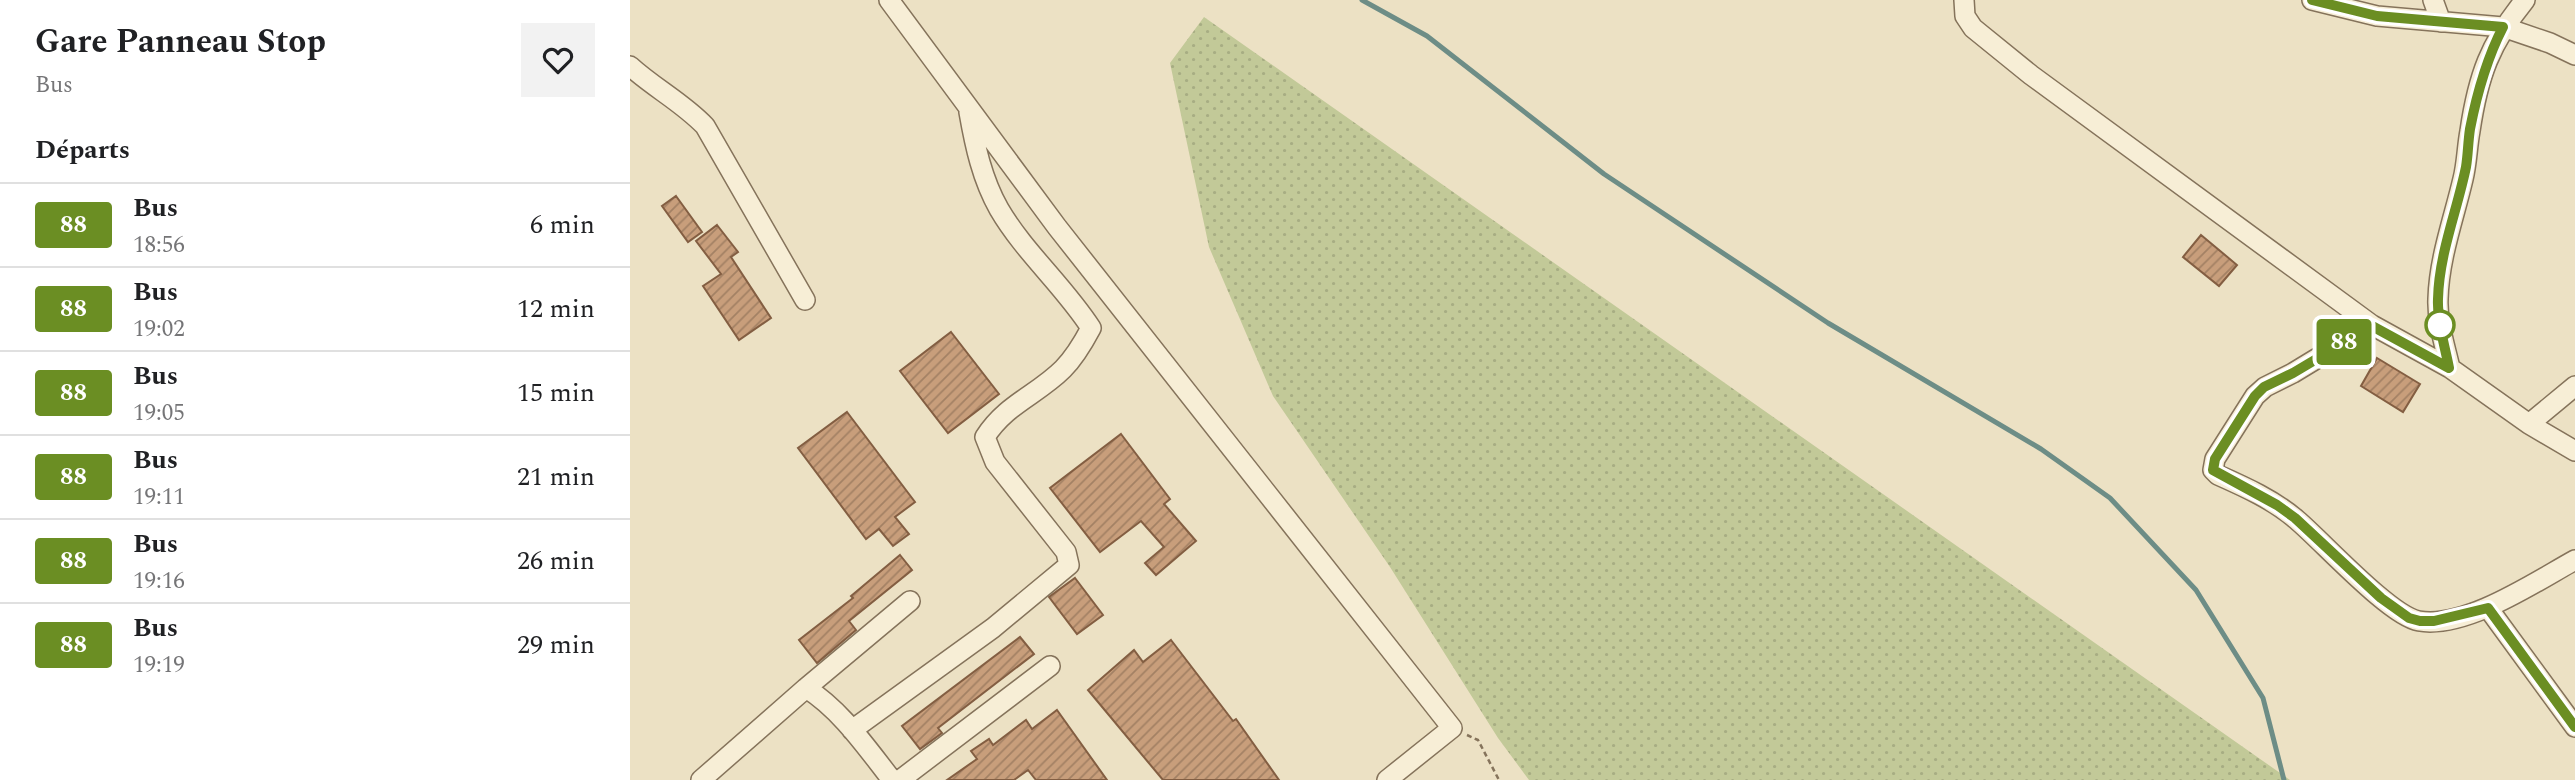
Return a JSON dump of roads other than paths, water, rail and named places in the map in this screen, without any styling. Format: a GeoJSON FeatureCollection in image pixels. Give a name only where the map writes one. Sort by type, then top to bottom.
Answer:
{"type":"FeatureCollection","features":[{"type":"Feature","properties":{"kind":"street"},"geometry":{"type":"LineString","coordinates":[[888,0],[1057,227],[1452,728],[1387,780]]}},
{"type":"Feature","properties":{"kind":"street"},"geometry":{"type":"LineString","coordinates":[[1964,0],[1965,16],[1973,29],[2135,152],[2372,326],[2449,368],[2529,424],[2575,451]]}},
{"type":"Feature","properties":{"kind":"street"},"geometry":{"type":"LineString","coordinates":[[2312,0],[2377,16],[2503,27],[2550,43],[2575,55]]}},
{"type":"Feature","properties":{"kind":"street"},"geometry":{"type":"LineString","coordinates":[[2433,0],[2441,22]]}},
{"type":"Feature","properties":{"kind":"street"},"geometry":{"type":"LineString","coordinates":[[2449,368],[2439,320],[2441,265],[2466,165],[2480,81],[2490,52],[2503,27],[2525,0]]}},
{"type":"Feature","properties":{"kind":"street"},"geometry":{"type":"LineString","coordinates":[[630,66],[687,107],[705,126],[805,300]]}},
{"type":"Feature","properties":{"kind":"street"},"geometry":{"type":"LineString","coordinates":[[852,730],[993,628],[1069,565],[1066,552],[995,462],[985,437],[996,419],[1062,370],[1081,348],[1091,328],[1078,308],[1017,236],[999,208],[976,153],[969,109]]}},
{"type":"Feature","properties":{"kind":"street"},"geometry":{"type":"LineString","coordinates":[[2372,326],[2264,387],[2255,396],[2215,459],[2213,470],[2277,505],[2295,518],[2381,598],[2409,618],[2420,621],[2434,621],[2488,608],[2575,559]]}},
{"type":"Feature","properties":{"kind":"street"},"geometry":{"type":"LineString","coordinates":[[2529,424],[2575,386]]}},
{"type":"Feature","properties":{"kind":"street"},"geometry":{"type":"LineString","coordinates":[[701,780],[910,601]]}},
{"type":"Feature","properties":{"kind":"street"},"geometry":{"type":"LineString","coordinates":[[2488,608],[2575,727]]}},
{"type":"Feature","properties":{"kind":"street"},"geometry":{"type":"LineString","coordinates":[[900,780],[1050,666]]}},
{"type":"Feature","properties":{"kind":"street"},"geometry":{"type":"LineString","coordinates":[[806,688],[823,699],[852,730],[892,780]]}},
{"type":"Feature","properties":{"kind":"waterway"},"geometry":{"type":"LineString","coordinates":[[1362,0],[1427,36],[1604,174],[1828,323],[2041,449],[2110,498],[2196,590],[2263,698],[2284,780]]}}]}
